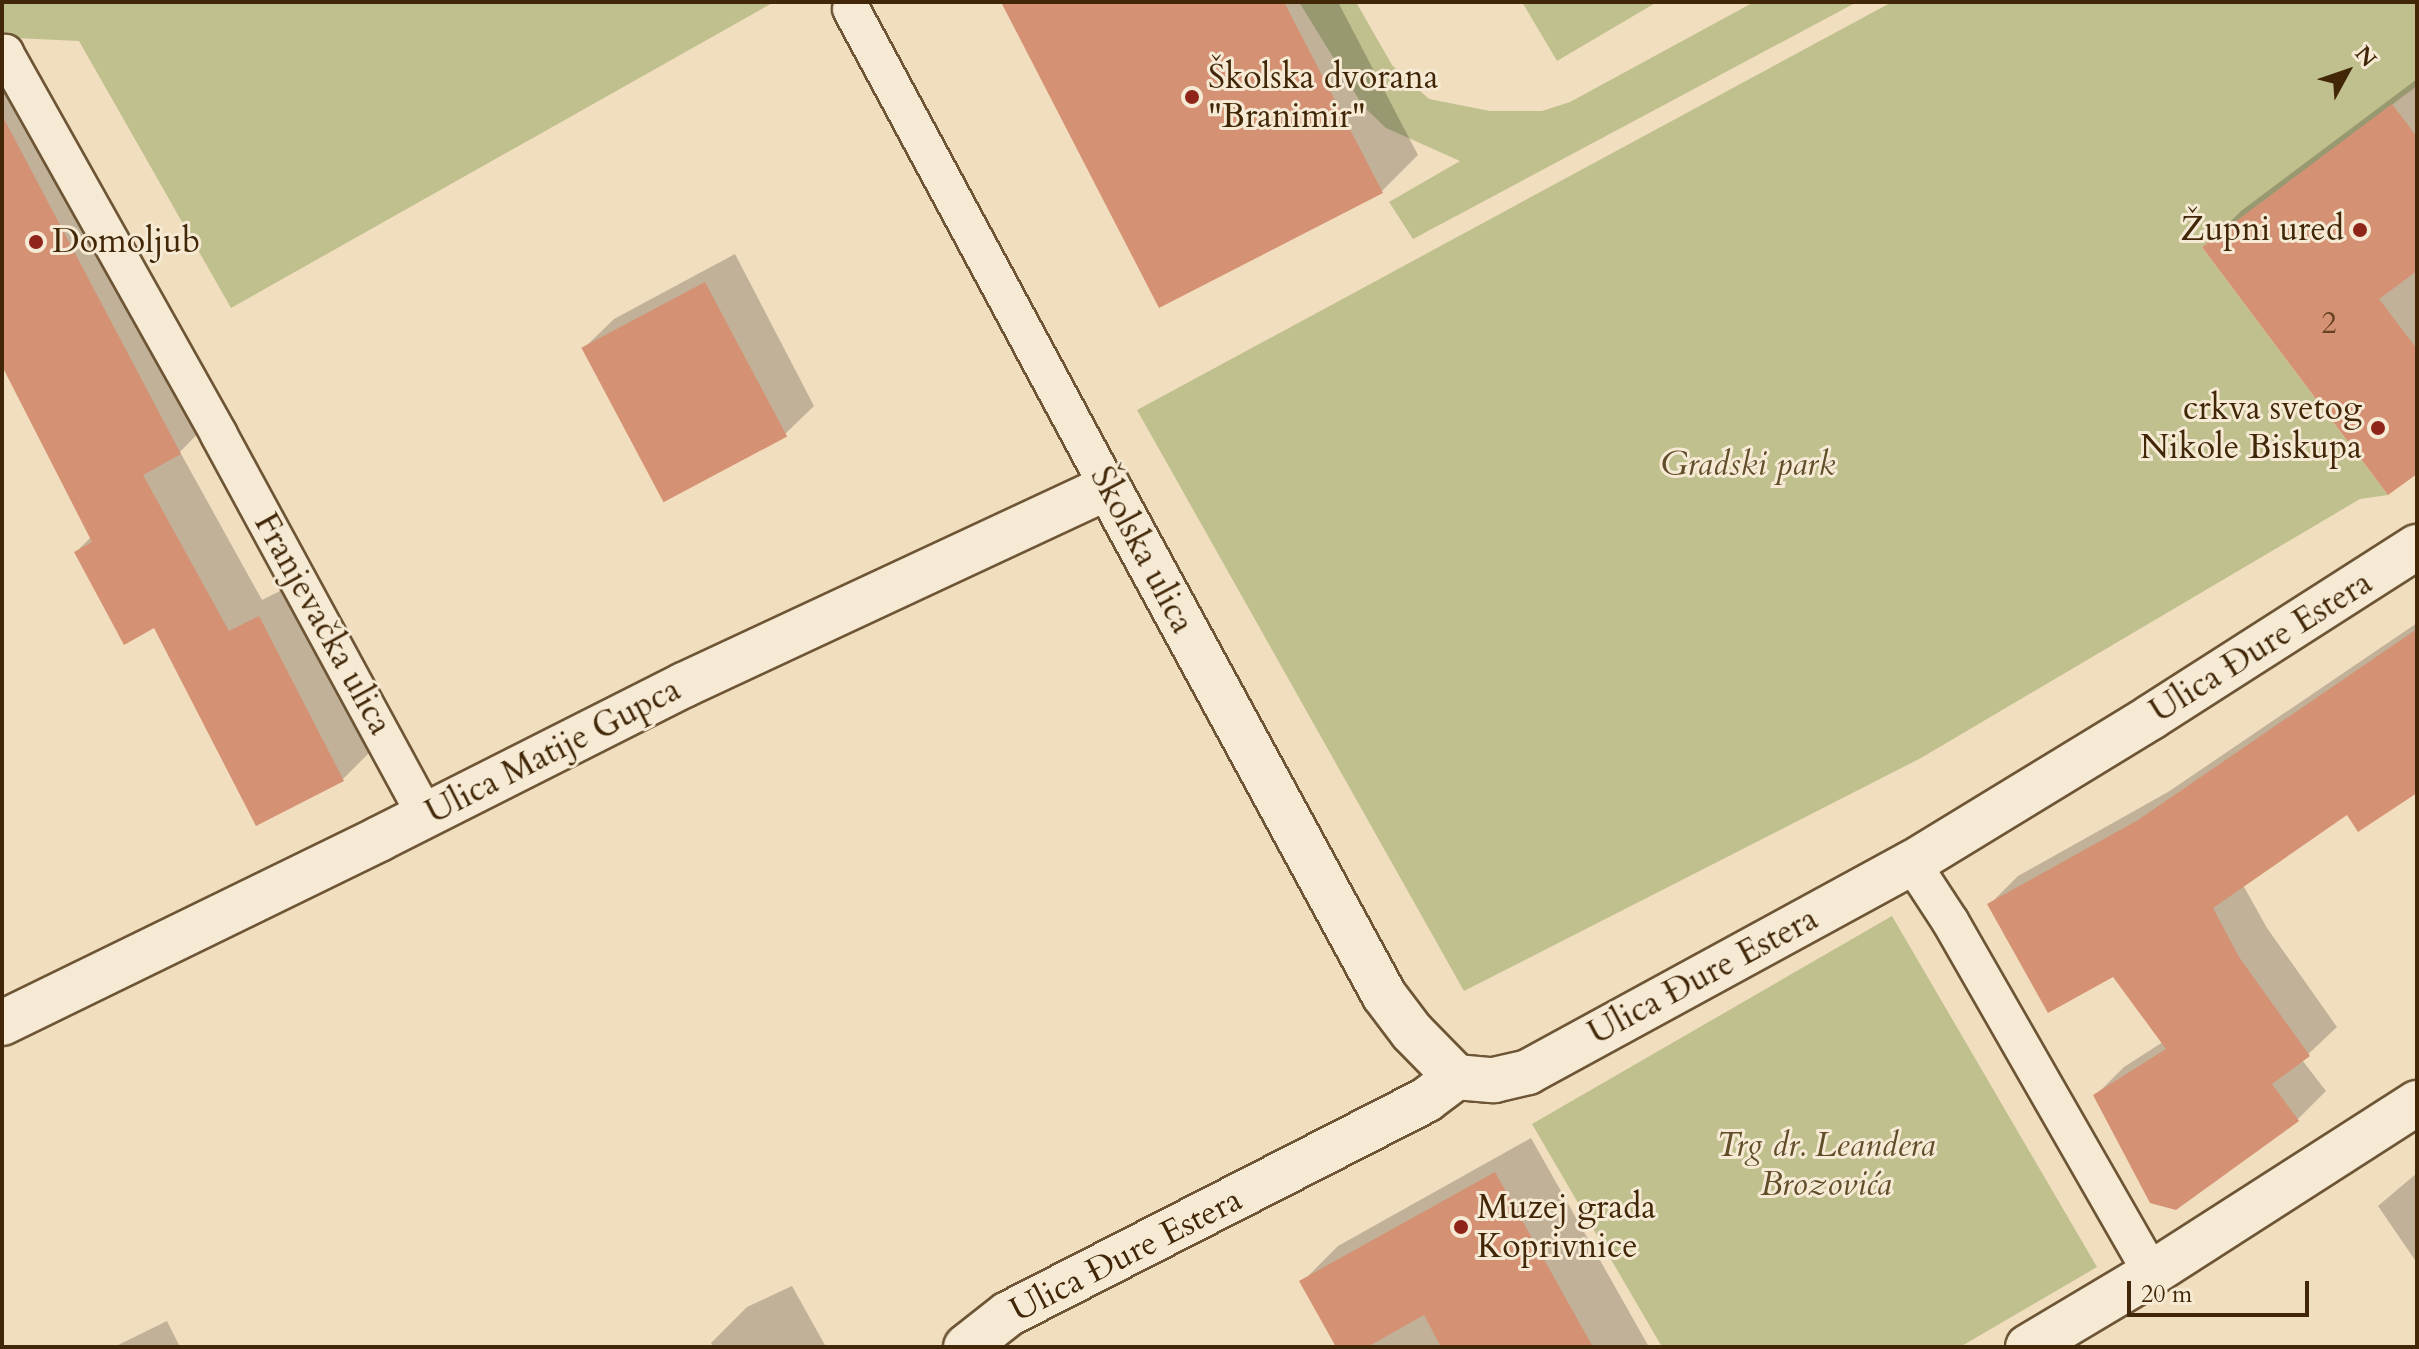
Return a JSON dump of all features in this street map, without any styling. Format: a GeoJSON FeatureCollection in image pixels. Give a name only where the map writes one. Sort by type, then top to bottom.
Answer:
{"type":"FeatureCollection","features":[{"type":"Feature","properties":{"kind":"street","name":"Ulica Matije Gupca"},"geometry":{"type":"LineString","coordinates":[[2,1023],[684,685],[1108,487]]}},
{"type":"Feature","properties":{"kind":"street","name":"Školska ulica"},"geometry":{"type":"LineString","coordinates":[[1108,487],[1384,995],[1412,1032],[1456,1077]]}},
{"type":"Feature","properties":{"kind":"street","name":"Ulica Đure Estera"},"geometry":{"type":"LineString","coordinates":[[966,1347],[1008,1314],[1426,1100],[1456,1077],[1494,1080],[1528,1072],[1912,863],[2151,717],[2417,547]]}},
{"type":"Feature","properties":{"kind":"street"},"geometry":{"type":"LineString","coordinates":[[2028,1347],[2152,1273],[2417,1103]]}},
{"type":"Feature","properties":{"kind":"lane","name":"Školska ulica"},"geometry":{"type":"LineString","coordinates":[[851,9],[1108,487]]}},
{"type":"Feature","properties":{"kind":"lane","name":"Franjevačka ulica"},"geometry":{"type":"LineString","coordinates":[[2,55],[5,53],[219,435],[425,814]]}},
{"type":"Feature","properties":{"kind":"lane"},"geometry":{"type":"LineString","coordinates":[[1912,863],[1950,921],[2152,1273]]}},
{"type":"Feature","properties":{"kind":"green space"},"geometry":{"type":"Polygon","coordinates":[[[2,2],[774,2],[231,308],[79,41],[15,38],[2,34],[2,2]]]}},
{"type":"Feature","properties":{"kind":"green space"},"geometry":{"type":"Polygon","coordinates":[[[1299,2],[1356,2],[1392,65],[1429,99],[1490,111],[1542,111],[1570,102],[1754,2],[1857,2],[1413,239],[1389,202],[1460,161],[1386,128],[1363,106],[1299,2]]]}},
{"type":"Feature","properties":{"kind":"green space"},"geometry":{"type":"Polygon","coordinates":[[[1522,2],[1657,2],[1557,61],[1522,2]]]}},
{"type":"Feature","properties":{"kind":"green space","name":"Gradski park"},"geometry":{"type":"Polygon","coordinates":[[[1892,2],[2417,2],[2417,86],[2202,247],[2388,495],[2360,499],[1921,758],[1464,991],[1137,410],[1892,2]]]}},
{"type":"Feature","properties":{"kind":"green space","name":"Trg dr. Leandera Brozovića"},"geometry":{"type":"Polygon","coordinates":[[[1892,916],[2097,1267],[1960,1347],[1662,1347],[1532,1124],[1892,916]]]}},
{"type":"Feature","properties":{"kind":"building","name":"Školska dvorana \"Branimir\""},"geometry":{"type":"Polygon","coordinates":[[[1001,2],[1284,2],[1383,193],[1159,308],[1001,2]]]}},
{"type":"Feature","properties":{"kind":"building"},"geometry":{"type":"Polygon","coordinates":[[[2392,104],[2417,137],[2417,271],[2379,299],[2417,349],[2417,474],[2388,495],[2202,247],[2392,104]]]}},
{"type":"Feature","properties":{"kind":"building"},"geometry":{"type":"Polygon","coordinates":[[[2,115],[181,454],[143,475],[229,631],[259,616],[344,781],[256,826],[154,628],[124,645],[74,552],[92,542],[2,366],[2,115]]]}},
{"type":"Feature","properties":{"kind":"building"},"geometry":{"type":"Polygon","coordinates":[[[705,282],[787,437],[664,502],[581,348],[705,282]]]}},
{"type":"Feature","properties":{"kind":"building"},"geometry":{"type":"Polygon","coordinates":[[[2417,629],[2417,793],[2358,832],[2347,815],[2213,908],[2239,957],[2310,1056],[2272,1084],[2299,1121],[2176,1210],[2150,1203],[2093,1095],[2166,1049],[2113,977],[2048,1013],[1987,904],[2138,820],[2417,629]]]}},
{"type":"Feature","properties":{"kind":"building","name":"Muzej grada Koprivnice"},"geometry":{"type":"Polygon","coordinates":[[[1495,1172],[1593,1347],[1441,1347],[1424,1315],[1367,1347],[1336,1347],[1299,1281],[1495,1172]]]}},
{"type":"Feature","properties":{"kind":"place","name":"Školska dvorana \"Branimir\""},"geometry":{"type":"Point","coordinates":[1192,97]}},
{"type":"Feature","properties":{"kind":"place","name":"Župni ured"},"geometry":{"type":"Point","coordinates":[2360,230]}},
{"type":"Feature","properties":{"kind":"place","name":"Domoljub"},"geometry":{"type":"Point","coordinates":[36,242]}},
{"type":"Feature","properties":{"kind":"place","name":"crkva svetog Nikole Biskupa"},"geometry":{"type":"Point","coordinates":[2378,428]}},
{"type":"Feature","properties":{"kind":"place","name":"Muzej grada Koprivnice"},"geometry":{"type":"Point","coordinates":[1461,1227]}}]}
